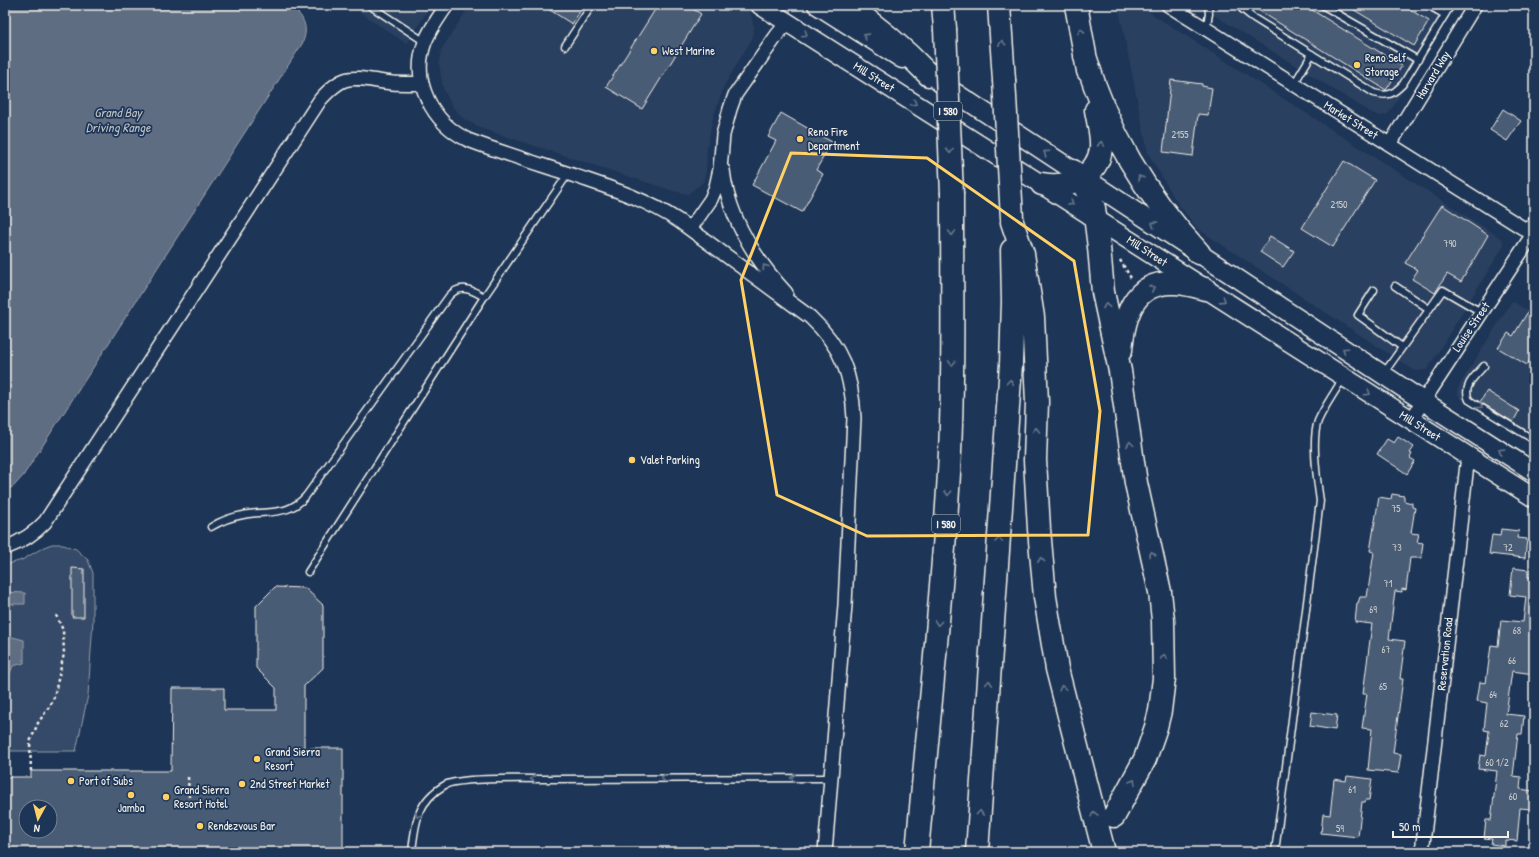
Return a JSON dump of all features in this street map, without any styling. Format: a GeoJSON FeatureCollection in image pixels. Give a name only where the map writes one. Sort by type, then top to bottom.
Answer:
{"type":"FeatureCollection","features":[{"type":"Feature","properties":{"kind":"highway"},"geometry":{"type":"LineString","coordinates":[[846,5],[879,29],[914,59],[929,75]]}},
{"type":"Feature","properties":{"kind":"highway","name":"I 580"},"geometry":{"type":"LineString","coordinates":[[917,852],[944,557],[949,470],[952,349],[952,194],[943,5]]}},
{"type":"Feature","properties":{"kind":"highway"},"geometry":{"type":"LineString","coordinates":[[977,852],[1011,364],[1013,302],[1012,220],[999,5]]}},
{"type":"Feature","properties":{"kind":"highway"},"geometry":{"type":"LineString","coordinates":[[1042,184],[1061,186],[1078,176],[1096,162],[1100,152],[1101,142],[1076,5]]}},
{"type":"Feature","properties":{"kind":"highway"},"geometry":{"type":"LineString","coordinates":[[1085,56],[1101,103],[1130,162],[1161,209],[1199,253]]}},
{"type":"Feature","properties":{"kind":"highway"},"geometry":{"type":"LineString","coordinates":[[1078,176],[1090,198],[1096,219],[1103,292],[1120,371],[1136,483],[1160,592],[1165,649],[1162,694],[1156,727],[1145,759],[1114,816]]}},
{"type":"Feature","properties":{"kind":"highway"},"geometry":{"type":"LineString","coordinates":[[1012,220],[1023,254],[1033,317],[1037,402],[1036,468],[1040,550],[1045,597],[1058,669],[1104,852]]}},
{"type":"Feature","properties":{"kind":"highway"},"geometry":{"type":"LineString","coordinates":[[1120,371],[1125,321],[1136,298],[1150,288],[1164,283],[1175,283],[1205,289]]}},
{"type":"Feature","properties":{"kind":"main road","name":"Mill Street"},"geometry":{"type":"LineString","coordinates":[[760,5],[1534,498]]}},
{"type":"Feature","properties":{"kind":"main road","name":"Mill Street"},"geometry":{"type":"LineString","coordinates":[[817,5],[929,75],[1078,176],[1199,253],[1422,401],[1534,472]]}},
{"type":"Feature","properties":{"kind":"street"},"geometry":{"type":"LineString","coordinates":[[447,5],[425,42],[420,61],[422,83],[427,100],[440,120],[458,135],[479,144],[637,198],[665,212],[810,317]]}},
{"type":"Feature","properties":{"kind":"street","name":"Market Street"},"geometry":{"type":"LineString","coordinates":[[1168,5],[1531,233]]}},
{"type":"Feature","properties":{"kind":"street","name":"Harvard Way"},"geometry":{"type":"LineString","coordinates":[[1390,144],[1475,5]]}},
{"type":"Feature","properties":{"kind":"street"},"geometry":{"type":"LineString","coordinates":[[690,229],[711,199],[716,187],[720,169],[721,148],[726,122],[735,95],[787,23]]}},
{"type":"Feature","properties":{"kind":"street"},"geometry":{"type":"LineString","coordinates":[[5,548],[24,540],[39,529],[45,522],[320,100],[330,89],[344,80],[358,77],[392,83],[422,83]]}},
{"type":"Feature","properties":{"kind":"street"},"geometry":{"type":"LineString","coordinates":[[721,148],[727,193],[740,225],[765,268],[794,302],[828,336],[842,358],[852,388],[854,411],[845,605],[826,852]]}},
{"type":"Feature","properties":{"kind":"street","name":"Louise Street"},"geometry":{"type":"LineString","coordinates":[[1411,420],[1531,233]]}},
{"type":"Feature","properties":{"kind":"street","name":"Reservation Road"},"geometry":{"type":"LineString","coordinates":[[1422,852],[1468,456]]}},
{"type":"Feature","properties":{"kind":"lane"},"geometry":{"type":"LineString","coordinates":[[369,5],[425,42]]}},
{"type":"Feature","properties":{"kind":"lane"},"geometry":{"type":"LineString","coordinates":[[565,46],[592,5]]}},
{"type":"Feature","properties":{"kind":"lane"},"geometry":{"type":"LineString","coordinates":[[1206,29],[1209,14],[1208,5]]}},
{"type":"Feature","properties":{"kind":"lane"},"geometry":{"type":"LineString","coordinates":[[1239,5],[1242,10],[1252,17],[1374,93],[1385,96],[1395,92],[1403,84],[1451,5]]}},
{"type":"Feature","properties":{"kind":"lane"},"geometry":{"type":"LineString","coordinates":[[1322,5],[1418,60]]}},
{"type":"Feature","properties":{"kind":"lane"},"geometry":{"type":"LineString","coordinates":[[1428,5],[1445,15]]}},
{"type":"Feature","properties":{"kind":"lane"},"geometry":{"type":"LineString","coordinates":[[1294,84],[1312,54]]}},
{"type":"Feature","properties":{"kind":"lane"},"geometry":{"type":"LineString","coordinates":[[308,572],[484,297],[568,174]]}},
{"type":"Feature","properties":{"kind":"lane"},"geometry":{"type":"LineString","coordinates":[[1531,233],[1534,217]]}},
{"type":"Feature","properties":{"kind":"lane"},"geometry":{"type":"LineString","coordinates":[[1395,286],[1429,309]]}},
{"type":"Feature","properties":{"kind":"lane"},"geometry":{"type":"LineString","coordinates":[[211,527],[228,519],[242,515],[271,513],[289,509],[302,501],[449,296],[456,290],[465,288],[474,290],[484,297]]}},
{"type":"Feature","properties":{"kind":"lane"},"geometry":{"type":"LineString","coordinates":[[1374,290],[1358,316],[1402,347]]}},
{"type":"Feature","properties":{"kind":"lane"},"geometry":{"type":"LineString","coordinates":[[1382,374],[1443,290],[1481,312]]}},
{"type":"Feature","properties":{"kind":"lane"},"geometry":{"type":"LineString","coordinates":[[1484,366],[1468,385],[1467,391],[1469,400],[1534,440]]}},
{"type":"Feature","properties":{"kind":"lane"},"geometry":{"type":"LineString","coordinates":[[1275,852],[1320,501],[1317,481],[1315,442],[1318,422],[1344,377]]}},
{"type":"Feature","properties":{"kind":"lane"},"geometry":{"type":"LineString","coordinates":[[412,852],[415,823],[420,808],[432,793],[446,784],[468,780],[832,778]]}},
{"type":"Feature","properties":{"kind":"path"},"geometry":{"type":"LineString","coordinates":[[1118,258],[1134,282]]}},
{"type":"Feature","properties":{"kind":"path"},"geometry":{"type":"LineString","coordinates":[[1123,266],[1124,261]]}},
{"type":"Feature","properties":{"kind":"path"},"geometry":{"type":"LineString","coordinates":[[31,771],[30,742],[38,723],[53,701],[64,654],[63,630],[55,613]]}},
{"type":"Feature","properties":{"kind":"path"},"geometry":{"type":"LineString","coordinates":[[188,777],[188,798]]}},
{"type":"Feature","properties":{"kind":"highlighted area"},"geometry":{"type":"Polygon","coordinates":[[[791,153],[927,158],[1074,261],[1100,411],[1088,535],[867,536],[777,495],[741,280],[791,153]]]}},
{"type":"Feature","properties":{"kind":"shaded area"},"geometry":{"type":"Polygon","coordinates":[[[349,5],[431,5],[407,44],[349,5]]]}},
{"type":"Feature","properties":{"kind":"shaded area"},"geometry":{"type":"Polygon","coordinates":[[[470,5],[739,5],[750,12],[754,27],[753,37],[724,86],[712,121],[707,148],[706,172],[703,182],[688,194],[673,191],[483,129],[464,119],[452,106],[443,88],[439,63],[441,50],[470,5]]]}},
{"type":"Feature","properties":{"kind":"shaded area"},"geometry":{"type":"Polygon","coordinates":[[[1118,5],[1138,5],[1502,239],[1504,245],[1427,370],[1415,371],[1198,229],[1178,204],[1148,153],[1118,5]]]}},
{"type":"Feature","properties":{"kind":"shaded area","name":"Reno Self Storage"},"geometry":{"type":"Polygon","coordinates":[[[1198,5],[1457,5],[1391,110],[1387,115],[1380,116],[1370,112],[1198,5]]]}},
{"type":"Feature","properties":{"kind":"shaded area"},"geometry":{"type":"Polygon","coordinates":[[[1512,301],[1534,315],[1534,445],[1460,399],[1457,391],[1512,301]]]}},
{"type":"Feature","properties":{"kind":"shaded area"},"geometry":{"type":"Polygon","coordinates":[[[52,544],[60,544],[76,549],[88,560],[93,573],[93,621],[88,695],[76,751],[10,751],[5,757],[5,565],[22,560],[52,544]]]}},
{"type":"Feature","properties":{"kind":"water","name":"Grand Bay Driving Range"},"geometry":{"type":"Polygon","coordinates":[[[5,5],[288,5],[298,12],[304,22],[305,32],[302,44],[23,476],[14,486],[5,491],[5,5]]]}},
{"type":"Feature","properties":{"kind":"water"},"geometry":{"type":"Polygon","coordinates":[[[5,592],[25,593],[25,604],[5,604],[5,592]]]}},
{"type":"Feature","properties":{"kind":"water"},"geometry":{"type":"Polygon","coordinates":[[[5,635],[24,640],[24,663],[13,666],[5,685],[5,635]]]}},
{"type":"Feature","properties":{"kind":"building"},"geometry":{"type":"Polygon","coordinates":[[[542,5],[584,5],[572,24],[542,5]]]}},
{"type":"Feature","properties":{"kind":"building","name":"West Marine"},"geometry":{"type":"Polygon","coordinates":[[[658,5],[687,5],[701,14],[642,109],[606,87],[658,5]]]}},
{"type":"Feature","properties":{"kind":"building"},"geometry":{"type":"Polygon","coordinates":[[[1250,5],[1304,5],[1402,66],[1386,90],[1250,5]]]}},
{"type":"Feature","properties":{"kind":"building"},"geometry":{"type":"Polygon","coordinates":[[[1346,5],[1402,5],[1429,21],[1414,46],[1346,5]]]}},
{"type":"Feature","properties":{"kind":"building"},"geometry":{"type":"Polygon","coordinates":[[[1171,80],[1202,84],[1202,86],[1212,88],[1208,115],[1198,114],[1193,156],[1163,152],[1171,80]]]}},
{"type":"Feature","properties":{"kind":"building"},"geometry":{"type":"Polygon","coordinates":[[[1503,109],[1521,121],[1507,141],[1490,130],[1503,109]]]}},
{"type":"Feature","properties":{"kind":"building"},"geometry":{"type":"Polygon","coordinates":[[[781,113],[832,142],[816,170],[823,174],[802,212],[752,185],[776,141],[768,137],[781,113]]]}},
{"type":"Feature","properties":{"kind":"building"},"geometry":{"type":"Polygon","coordinates":[[[1344,161],[1375,180],[1333,247],[1302,228],[1344,161]]]}},
{"type":"Feature","properties":{"kind":"building"},"geometry":{"type":"Polygon","coordinates":[[[1442,205],[1488,235],[1461,282],[1447,274],[1435,293],[1412,279],[1418,270],[1405,263],[1442,205]]]}},
{"type":"Feature","properties":{"kind":"building"},"geometry":{"type":"Polygon","coordinates":[[[1270,236],[1294,251],[1283,267],[1260,252],[1270,236]]]}},
{"type":"Feature","properties":{"kind":"building"},"geometry":{"type":"Polygon","coordinates":[[[1534,302],[1534,353],[1527,365],[1498,348],[1508,333],[1513,336],[1534,302]]]}},
{"type":"Feature","properties":{"kind":"building"},"geometry":{"type":"Polygon","coordinates":[[[1487,391],[1519,411],[1513,422],[1480,402],[1487,391]]]}},
{"type":"Feature","properties":{"kind":"building"},"geometry":{"type":"Polygon","coordinates":[[[1398,437],[1414,447],[1410,453],[1412,454],[1410,458],[1415,461],[1407,474],[1377,454],[1387,439],[1394,443],[1398,437]]]}},
{"type":"Feature","properties":{"kind":"building"},"geometry":{"type":"Polygon","coordinates":[[[1392,494],[1404,496],[1404,501],[1412,503],[1412,507],[1415,508],[1411,533],[1419,534],[1417,542],[1423,543],[1421,558],[1410,558],[1406,590],[1402,589],[1402,592],[1395,591],[1389,639],[1405,641],[1400,679],[1403,679],[1393,753],[1401,754],[1398,773],[1368,770],[1372,729],[1362,728],[1367,694],[1363,694],[1372,624],[1355,622],[1357,603],[1360,597],[1367,597],[1374,552],[1370,551],[1379,497],[1391,499],[1392,494]]]}},
{"type":"Feature","properties":{"kind":"building"},"geometry":{"type":"Polygon","coordinates":[[[1501,529],[1519,531],[1518,538],[1527,539],[1525,558],[1489,554],[1492,535],[1500,536],[1501,529]]]}},
{"type":"Feature","properties":{"kind":"building"},"geometry":{"type":"Polygon","coordinates":[[[72,568],[84,569],[84,617],[72,617],[72,568]]]}},
{"type":"Feature","properties":{"kind":"building"},"geometry":{"type":"Polygon","coordinates":[[[1513,568],[1528,570],[1528,577],[1534,578],[1534,674],[1512,671],[1506,714],[1524,716],[1522,734],[1518,734],[1513,776],[1521,777],[1520,789],[1533,791],[1531,809],[1520,808],[1517,841],[1505,840],[1505,846],[1491,844],[1492,839],[1484,838],[1486,820],[1491,820],[1497,771],[1478,769],[1480,755],[1486,756],[1489,731],[1484,730],[1487,703],[1477,701],[1480,682],[1486,683],[1491,645],[1498,646],[1501,620],[1523,622],[1526,597],[1510,595],[1513,568]]]}},
{"type":"Feature","properties":{"kind":"building","name":"Grand Sierra Resort"},"geometry":{"type":"Polygon","coordinates":[[[275,587],[305,588],[323,605],[323,668],[304,686],[304,748],[343,748],[343,852],[5,852],[5,777],[31,777],[31,771],[171,771],[172,688],[224,688],[224,710],[276,710],[276,688],[256,668],[256,606],[275,587]]]}},
{"type":"Feature","properties":{"kind":"building"},"geometry":{"type":"Polygon","coordinates":[[[1312,712],[1337,715],[1335,730],[1310,726],[1312,712]]]}},
{"type":"Feature","properties":{"kind":"building"},"geometry":{"type":"Polygon","coordinates":[[[1347,776],[1372,779],[1369,800],[1362,802],[1358,837],[1321,833],[1323,814],[1330,815],[1334,779],[1346,781],[1347,776]]]}},
{"type":"Feature","properties":{"kind":"place","name":"West Marine"},"geometry":{"type":"Point","coordinates":[654,51]}},
{"type":"Feature","properties":{"kind":"place","name":"Reno Self Storage"},"geometry":{"type":"Point","coordinates":[1357,65]}},
{"type":"Feature","properties":{"kind":"place","name":"Reno Fire Department"},"geometry":{"type":"Point","coordinates":[800,139]}},
{"type":"Feature","properties":{"kind":"place","name":"Valet Parking"},"geometry":{"type":"Point","coordinates":[632,460]}},
{"type":"Feature","properties":{"kind":"place","name":"Grand Sierra Resort"},"geometry":{"type":"Point","coordinates":[257,759]}},
{"type":"Feature","properties":{"kind":"place","name":"Port of Subs"},"geometry":{"type":"Point","coordinates":[71,781]}},
{"type":"Feature","properties":{"kind":"place","name":"2nd Street Market"},"geometry":{"type":"Point","coordinates":[242,784]}},
{"type":"Feature","properties":{"kind":"place","name":"Jamba"},"geometry":{"type":"Point","coordinates":[131,795]}},
{"type":"Feature","properties":{"kind":"place","name":"Grand Sierra Resort Hotel"},"geometry":{"type":"Point","coordinates":[166,797]}},
{"type":"Feature","properties":{"kind":"place","name":"Rendezvous Bar"},"geometry":{"type":"Point","coordinates":[200,826]}}]}
